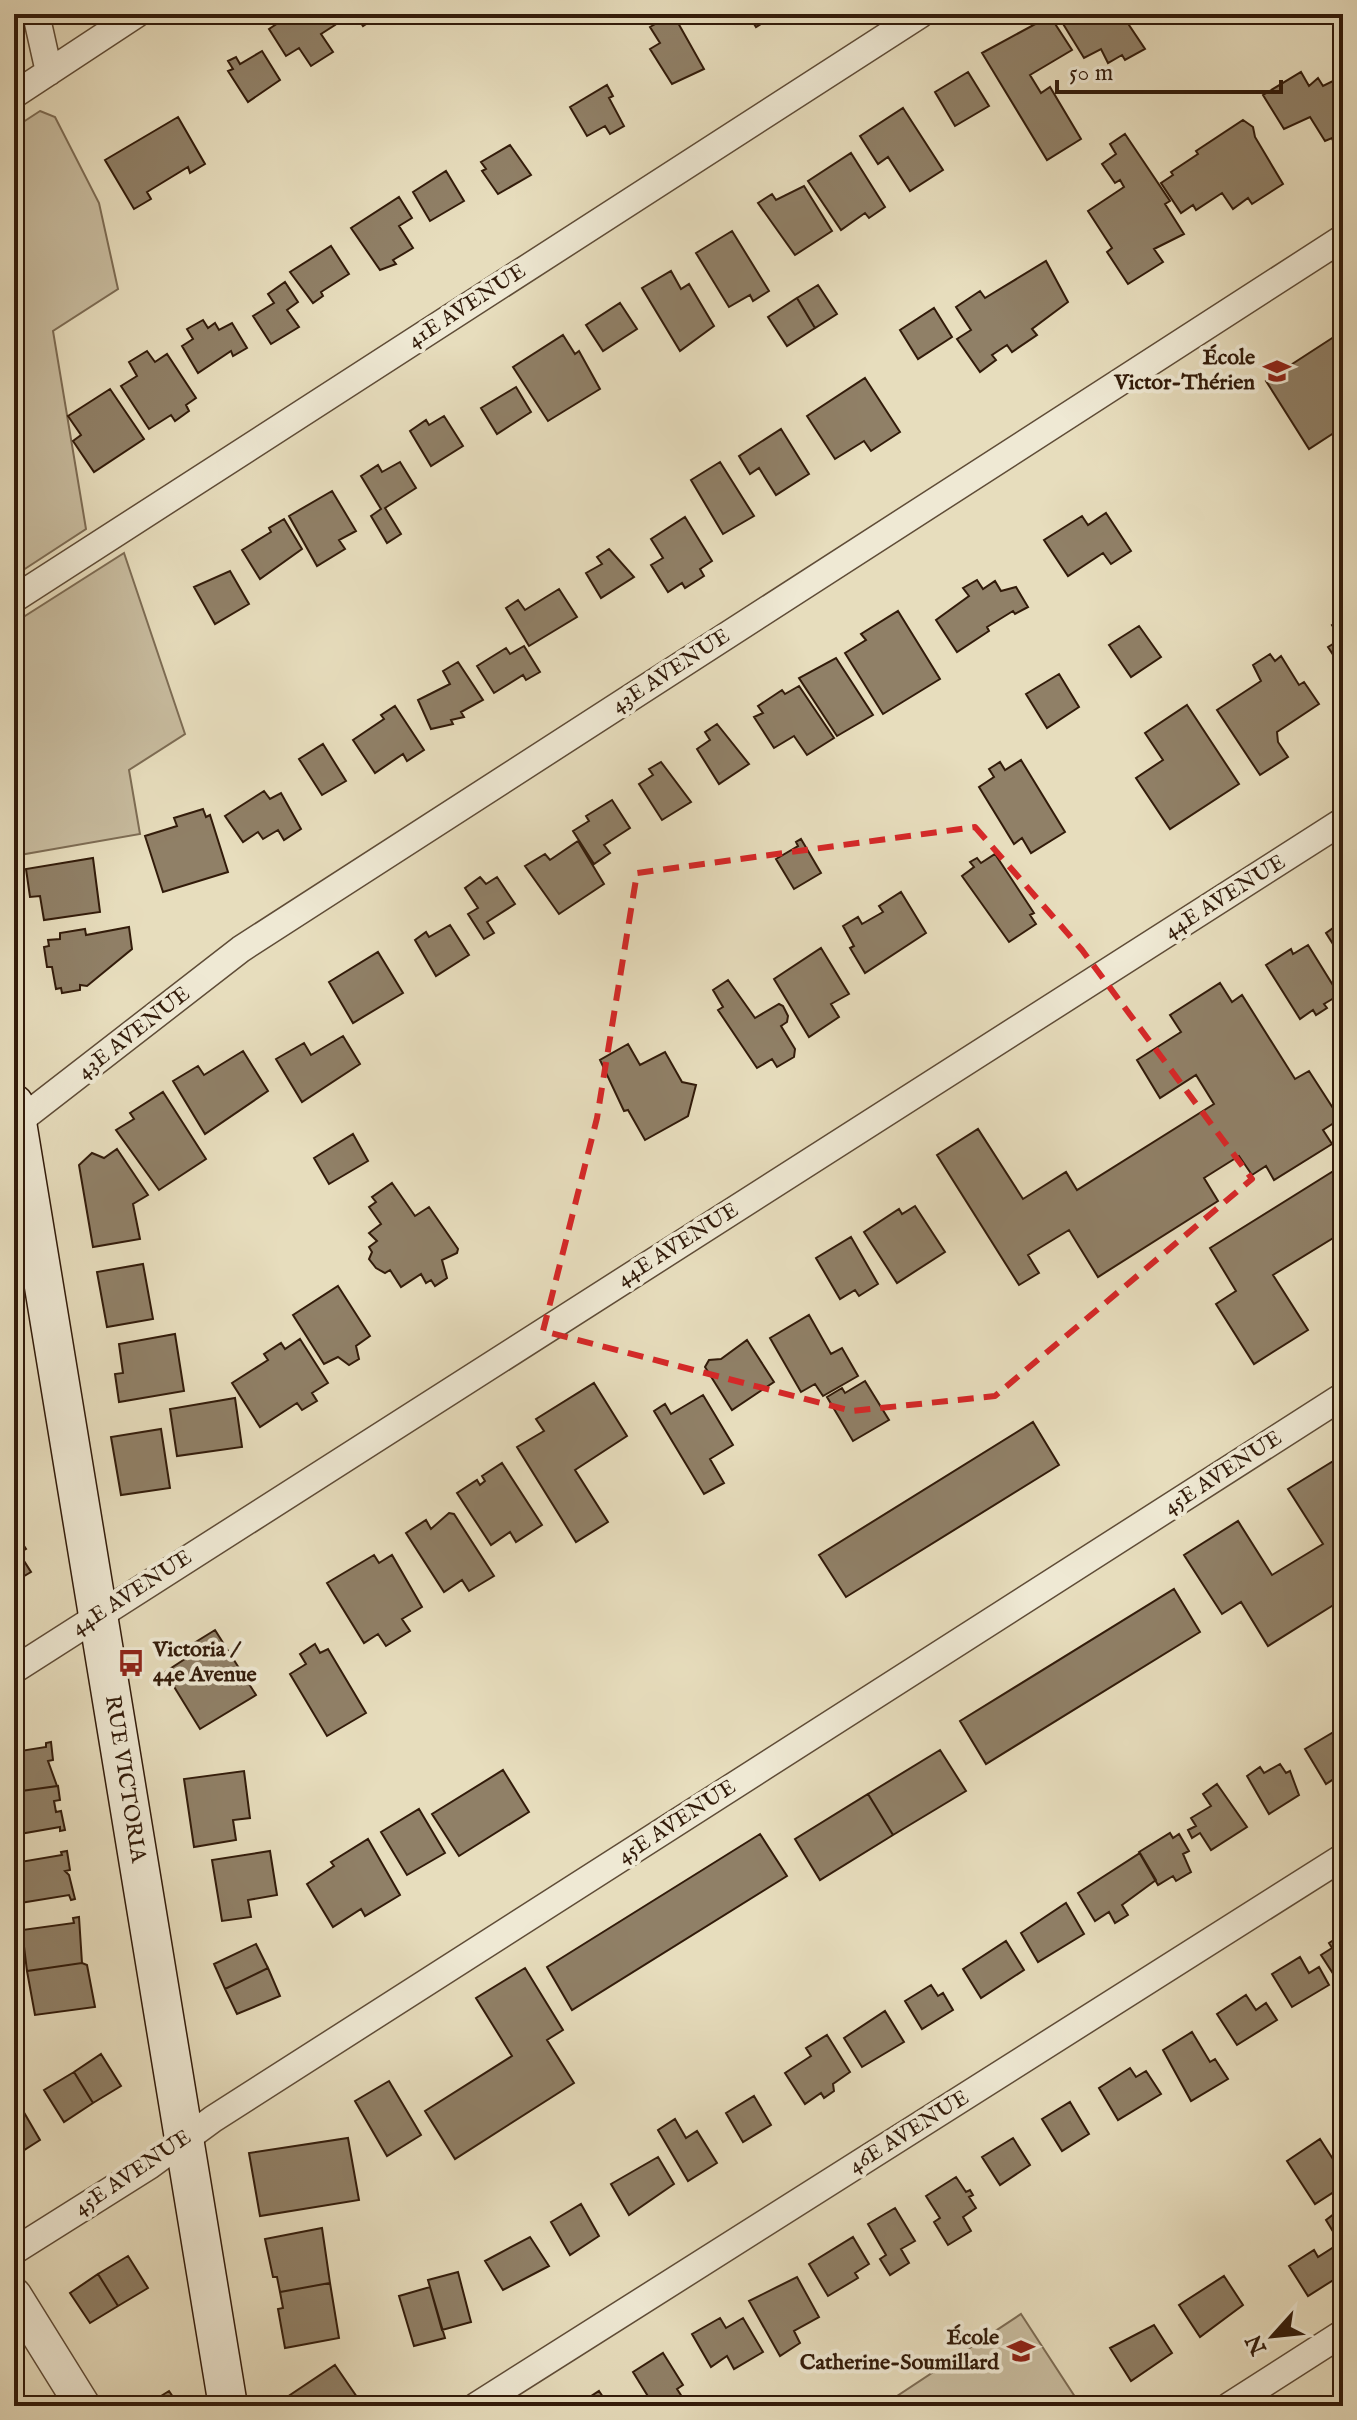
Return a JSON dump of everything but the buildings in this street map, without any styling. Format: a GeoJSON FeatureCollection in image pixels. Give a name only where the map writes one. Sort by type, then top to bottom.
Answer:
{"type":"FeatureCollection","features":[{"type":"Feature","properties":{"kind":"main road","name":"RUE VICTORIA"},"geometry":{"type":"LineString","coordinates":[[15,1117],[228,2406]]}},
{"type":"Feature","properties":{"kind":"street"},"geometry":{"type":"LineString","coordinates":[[36,14],[49,72]]}},
{"type":"Feature","properties":{"kind":"street"},"geometry":{"type":"LineString","coordinates":[[14,95],[137,14]]}},
{"type":"Feature","properties":{"kind":"street","name":"41E AVENUE"},"geometry":{"type":"LineString","coordinates":[[14,599],[921,14]]}},
{"type":"Feature","properties":{"kind":"street","name":"43E AVENUE"},"geometry":{"type":"LineString","coordinates":[[15,1117],[241,949],[1343,238]]}},
{"type":"Feature","properties":{"kind":"street","name":"44E AVENUE"},"geometry":{"type":"LineString","coordinates":[[14,1670],[1343,821]]}},
{"type":"Feature","properties":{"kind":"street","name":"45E AVENUE"},"geometry":{"type":"LineString","coordinates":[[14,2251],[149,2166],[184,2137],[1343,1396]]}},
{"type":"Feature","properties":{"kind":"street","name":"46E AVENUE"},"geometry":{"type":"LineString","coordinates":[[476,2406],[1343,1857]]}},
{"type":"Feature","properties":{"kind":"street"},"geometry":{"type":"LineString","coordinates":[[14,2295],[83,2406]]}},
{"type":"Feature","properties":{"kind":"street"},"geometry":{"type":"LineString","coordinates":[[1229,2406],[1343,2333]]}},
{"type":"Feature","properties":{"kind":"highlighted area"},"geometry":{"type":"Polygon","coordinates":[[[975,827],[1082,950],[1252,1179],[995,1396],[852,1411],[543,1331],[597,1118],[637,873],[975,827]]]}},
{"type":"Feature","properties":{"kind":"shaded area"},"geometry":{"type":"Polygon","coordinates":[[[40,111],[55,117],[99,203],[118,289],[53,331],[86,529],[14,576],[14,128],[40,111]]]}},
{"type":"Feature","properties":{"kind":"shaded area"},"geometry":{"type":"Polygon","coordinates":[[[124,553],[185,734],[129,770],[140,834],[14,856],[14,623],[124,553]]]}},
{"type":"Feature","properties":{"kind":"shaded area","name":"École Catherine-Soumillard"},"geometry":{"type":"Polygon","coordinates":[[[1021,2314],[1081,2406],[882,2406],[1021,2314]]]}},
{"type":"Feature","properties":{"kind":"place","name":"École Victor-Thérien"},"geometry":{"type":"Point","coordinates":[1277,371]}},
{"type":"Feature","properties":{"kind":"place","name":"Victoria / 44e Avenue"},"geometry":{"type":"Point","coordinates":[131,1663]}},
{"type":"Feature","properties":{"kind":"place","name":"École Catherine-Soumillard"},"geometry":{"type":"Point","coordinates":[1021,2351]}}]}
